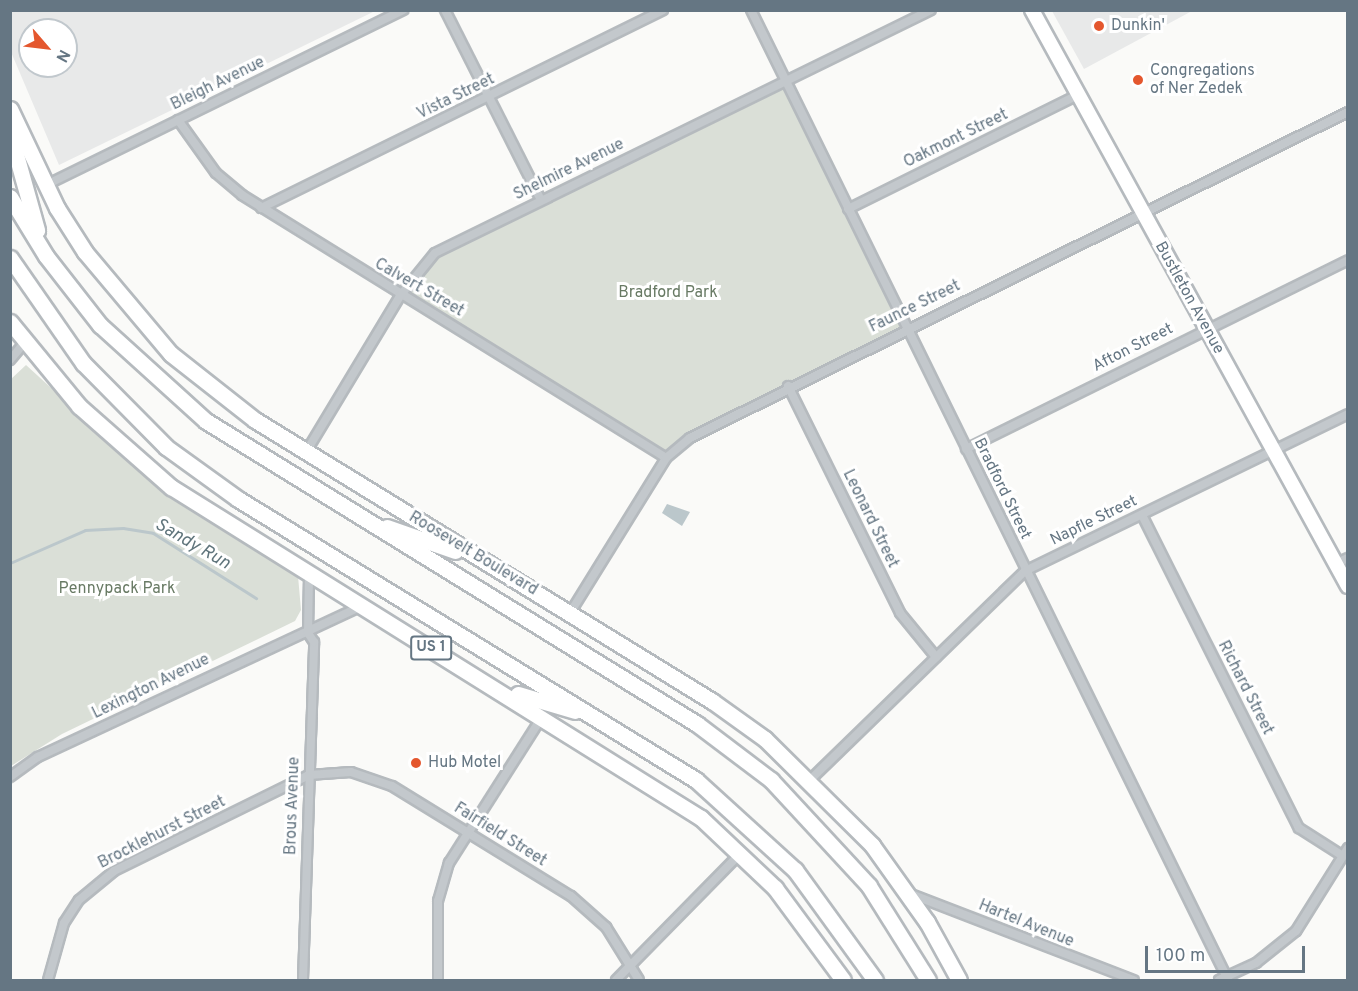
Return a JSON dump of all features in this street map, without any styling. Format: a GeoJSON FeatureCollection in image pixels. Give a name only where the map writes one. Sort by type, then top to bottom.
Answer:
{"type":"FeatureCollection","features":[{"type":"Feature","properties":{"kind":"highway","name":"Roosevelt Boulevard"},"geometry":{"type":"LineString","coordinates":[[10,109],[46,185],[85,252],[152,335],[212,389],[306,452],[712,701],[811,779],[908,893],[959,981]]}},
{"type":"Feature","properties":{"kind":"highway"},"geometry":{"type":"LineString","coordinates":[[10,133],[46,256]]}},
{"type":"Feature","properties":{"kind":"highway","name":"Roosevelt Boulevard"},"geometry":{"type":"LineString","coordinates":[[10,196],[46,256],[100,325],[160,386],[231,439],[698,724],[748,760],[851,862],[928,981]]}},
{"type":"Feature","properties":{"kind":"highway","name":"US 1"},"geometry":{"type":"LineString","coordinates":[[10,258],[89,371],[188,464],[696,780],[760,833],[826,907],[875,981]]}},
{"type":"Feature","properties":{"kind":"highway","name":"US 1"},"geometry":{"type":"LineString","coordinates":[[10,322],[79,406],[148,469],[309,573],[680,802],[741,853],[793,910],[843,981]]}},
{"type":"Feature","properties":{"kind":"highway"},"geometry":{"type":"LineString","coordinates":[[359,518],[484,561]]}},
{"type":"Feature","properties":{"kind":"highway"},"geometry":{"type":"LineString","coordinates":[[498,688],[596,717]]}},
{"type":"Feature","properties":{"kind":"main road","name":"Bustleton Avenue"},"geometry":{"type":"LineString","coordinates":[[1032,10],[1076,96],[1272,450],[1341,561],[1347,586]]}},
{"type":"Feature","properties":{"kind":"street","name":"Bleigh Avenue"},"geometry":{"type":"LineString","coordinates":[[46,185],[403,10]]}},
{"type":"Feature","properties":{"kind":"street"},"geometry":{"type":"LineString","coordinates":[[445,10],[541,200]]}},
{"type":"Feature","properties":{"kind":"street","name":"Vista Street"},"geometry":{"type":"LineString","coordinates":[[261,208],[663,10]]}},
{"type":"Feature","properties":{"kind":"street","name":"Bradford Street"},"geometry":{"type":"LineString","coordinates":[[751,10],[1224,980]]}},
{"type":"Feature","properties":{"kind":"street","name":"Shelmire Avenue"},"geometry":{"type":"LineString","coordinates":[[306,452],[400,296],[435,253],[787,83],[931,10]]}},
{"type":"Feature","properties":{"kind":"street","name":"Oakmont Street"},"geometry":{"type":"LineString","coordinates":[[848,209],[1076,96]]}},
{"type":"Feature","properties":{"kind":"street","name":"Faunce Street"},"geometry":{"type":"LineString","coordinates":[[570,614],[666,458],[690,438],[788,386],[1347,112]]}},
{"type":"Feature","properties":{"kind":"street","name":"Calvert Street"},"geometry":{"type":"LineString","coordinates":[[178,120],[216,173],[261,208],[400,296],[666,458]]}},
{"type":"Feature","properties":{"kind":"street","name":"Afton Street"},"geometry":{"type":"LineString","coordinates":[[966,449],[1347,260]]}},
{"type":"Feature","properties":{"kind":"street"},"geometry":{"type":"LineString","coordinates":[[10,360],[25,342]]}},
{"type":"Feature","properties":{"kind":"street","name":"Leonard Street"},"geometry":{"type":"LineString","coordinates":[[788,386],[900,613],[936,657]]}},
{"type":"Feature","properties":{"kind":"street","name":"Napfle Street"},"geometry":{"type":"LineString","coordinates":[[811,779],[1025,571],[1347,414]]}},
{"type":"Feature","properties":{"kind":"street","name":"Richard Street"},"geometry":{"type":"LineString","coordinates":[[1142,515],[1299,828],[1345,852]]}},
{"type":"Feature","properties":{"kind":"street"},"geometry":{"type":"LineString","coordinates":[[308,633],[309,573]]}},
{"type":"Feature","properties":{"kind":"street","name":"Lexington Avenue"},"geometry":{"type":"LineString","coordinates":[[10,777],[39,757],[297,633],[308,633],[363,606]]}},
{"type":"Feature","properties":{"kind":"street","name":"Brous Avenue"},"geometry":{"type":"LineString","coordinates":[[303,981],[314,642],[308,633]]}},
{"type":"Feature","properties":{"kind":"street"},"geometry":{"type":"LineString","coordinates":[[438,981],[438,901],[449,863],[543,716]]}},
{"type":"Feature","properties":{"kind":"street","name":"Fairfield Street"},"geometry":{"type":"LineString","coordinates":[[309,775],[351,772],[378,779],[581,903],[606,927],[630,962],[639,981]]}},
{"type":"Feature","properties":{"kind":"street","name":"Brocklehurst Street"},"geometry":{"type":"LineString","coordinates":[[48,981],[64,923],[95,885],[309,775]]}},
{"type":"Feature","properties":{"kind":"street"},"geometry":{"type":"LineString","coordinates":[[1224,980],[1256,963],[1296,932],[1345,852]]}},
{"type":"Feature","properties":{"kind":"street"},"geometry":{"type":"LineString","coordinates":[[616,981],[630,962],[741,853]]}},
{"type":"Feature","properties":{"kind":"street","name":"Hartel Avenue"},"geometry":{"type":"LineString","coordinates":[[908,893],[1134,981]]}},
{"type":"Feature","properties":{"kind":"shaded area"},"geometry":{"type":"Polygon","coordinates":[[[11,10],[375,11],[59,165],[22,78],[78,78],[78,18],[18,18],[18,68],[11,52],[11,10]]]}},
{"type":"Feature","properties":{"kind":"shaded area"},"geometry":{"type":"Polygon","coordinates":[[[1052,11],[1192,11],[1084,69],[1052,11]]]}},
{"type":"Feature","properties":{"kind":"shaded area"},"geometry":{"type":"Polygon","coordinates":[[[667,504],[690,512],[682,526],[662,513],[667,504]]]}},
{"type":"Feature","properties":{"kind":"green space","name":"Bradford Park"},"geometry":{"type":"Polygon","coordinates":[[[787,83],[907,328],[690,438],[666,458],[400,296],[435,253],[787,83]]]}},
{"type":"Feature","properties":{"kind":"green space","name":"Pennypack Park"},"geometry":{"type":"Polygon","coordinates":[[[26,365],[165,492],[298,576],[301,610],[295,621],[62,734],[11,766],[10,380],[26,365]]]}},
{"type":"Feature","properties":{"kind":"waterway","name":"Sandy Run"},"geometry":{"type":"LineString","coordinates":[[10,563],[85,530],[123,528],[153,533],[256,598]]}},
{"type":"Feature","properties":{"kind":"place","name":"Dunkin'"},"geometry":{"type":"Point","coordinates":[1099,26]}},
{"type":"Feature","properties":{"kind":"place","name":"Congregations of Ner Zedek"},"geometry":{"type":"Point","coordinates":[1138,80]}},
{"type":"Feature","properties":{"kind":"place","name":"Hub Motel"},"geometry":{"type":"Point","coordinates":[416,763]}}]}
